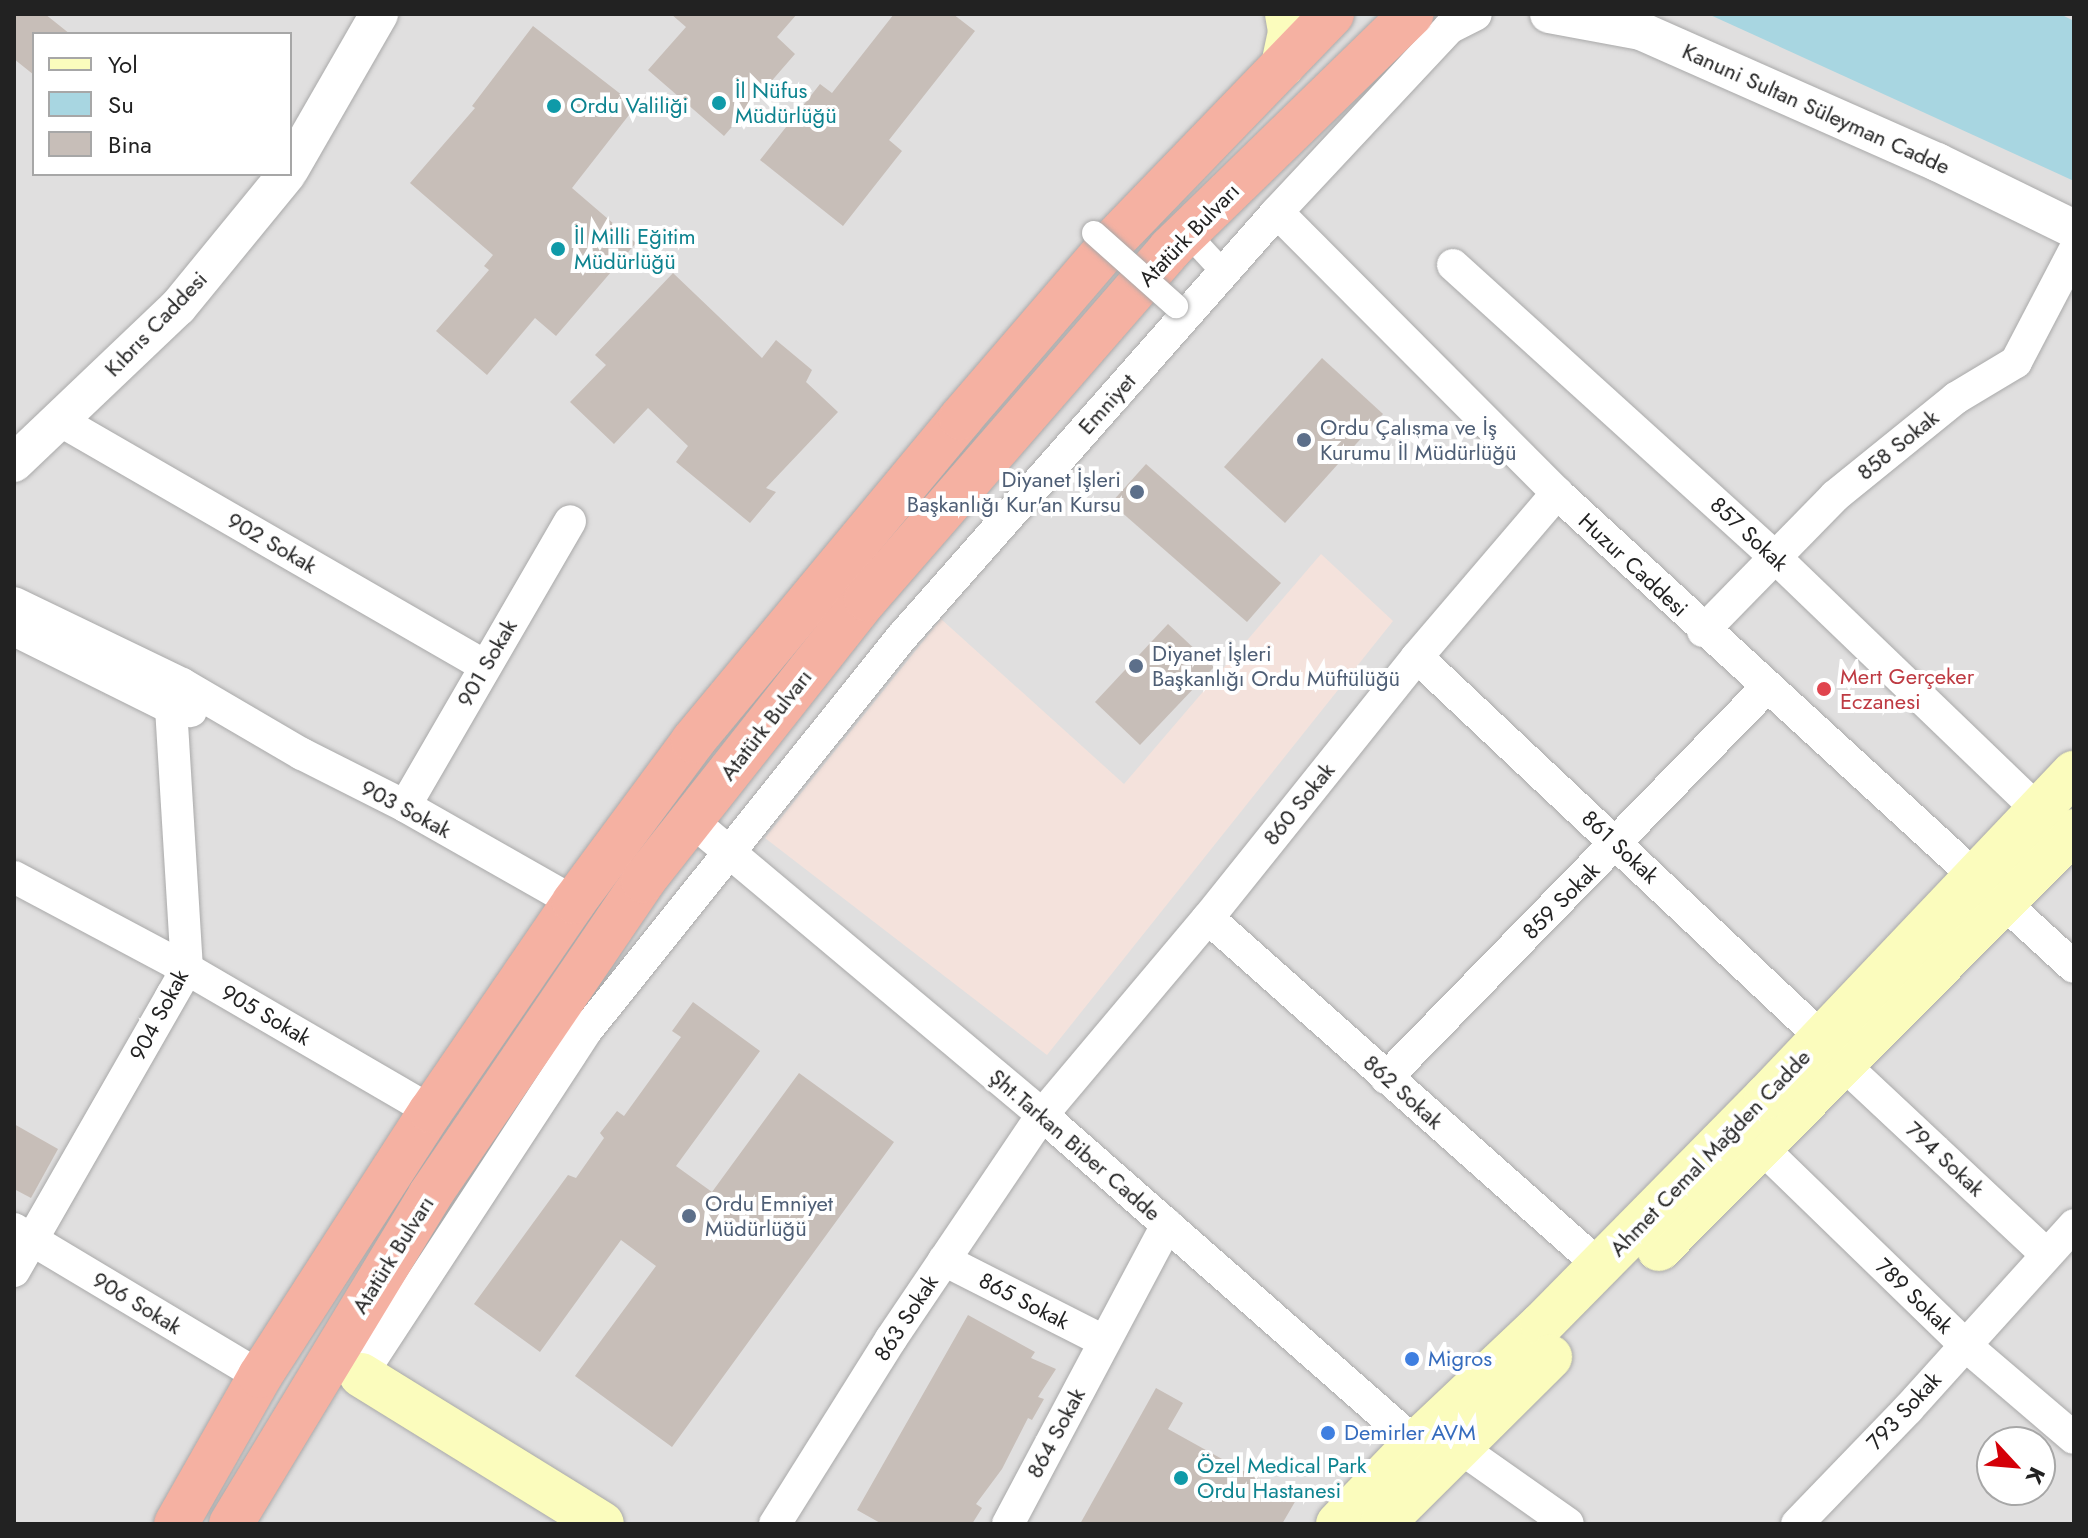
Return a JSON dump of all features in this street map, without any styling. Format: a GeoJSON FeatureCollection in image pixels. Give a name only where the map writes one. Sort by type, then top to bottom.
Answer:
{"type":"FeatureCollection","features":[{"type":"Feature","properties":{"kind":"highway","name":"Atatürk Bulvarı"},"geometry":{"type":"LineString","coordinates":[[176,1524],[260,1376],[431,1111],[574,902],[693,741],[1072,272],[1332,14]]}},
{"type":"Feature","properties":{"kind":"highway","name":"Atatürk Bulvarı"},"geometry":{"type":"LineString","coordinates":[[231,1524],[430,1195],[643,881],[866,599],[1187,233],[1412,14]]}},
{"type":"Feature","properties":{"kind":"main road"},"geometry":{"type":"LineString","coordinates":[[1283,65],[1290,31],[1287,14]]}},
{"type":"Feature","properties":{"kind":"main road","name":"Ahmet Cemal Mağden Cadde"},"geometry":{"type":"LineString","coordinates":[[1338,1524],[1416,1443],[1600,1266],[1832,1051],[1988,891],[2065,827],[2074,773]]}},
{"type":"Feature","properties":{"kind":"main road","name":"Ahmet Cemal Mağden Cadde"},"geometry":{"type":"LineString","coordinates":[[1382,1524],[1761,1147],[1832,1051]]}},
{"type":"Feature","properties":{"kind":"main road"},"geometry":{"type":"LineString","coordinates":[[361,1375],[602,1524]]}},
{"type":"Feature","properties":{"kind":"street"},"geometry":{"type":"LineString","coordinates":[[292,166],[379,14]]}},
{"type":"Feature","properties":{"kind":"street","name":"Emniyet"},"geometry":{"type":"LineString","coordinates":[[361,1375],[586,1031],[901,638],[1277,212],[1449,28],[1476,14]]}},
{"type":"Feature","properties":{"kind":"street","name":"Kanuni Sultan Süleyman Cadde"},"geometry":{"type":"LineString","coordinates":[[1549,14],[1641,31],[1937,162],[2074,229]]}},
{"type":"Feature","properties":{"kind":"street","name":"Kıbrıs Caddesi"},"geometry":{"type":"LineString","coordinates":[[14,463],[178,307],[285,176]]}},
{"type":"Feature","properties":{"kind":"street","name":"Huzur Caddesi"},"geometry":{"type":"LineString","coordinates":[[1277,212],[1557,493],[1703,631],[2074,967]]}},
{"type":"Feature","properties":{"kind":"street"},"geometry":{"type":"LineString","coordinates":[[1094,233],[1176,306]]}},
{"type":"Feature","properties":{"kind":"street"},"geometry":{"type":"LineString","coordinates":[[1187,233],[1224,273]]}},
{"type":"Feature","properties":{"kind":"street","name":"858 Sokak"},"geometry":{"type":"LineString","coordinates":[[1703,631],[1835,496],[1956,398],[2016,362],[2074,251]]}},
{"type":"Feature","properties":{"kind":"street","name":"857 Sokak"},"geometry":{"type":"LineString","coordinates":[[1453,265],[1776,558],[2065,827]]}},
{"type":"Feature","properties":{"kind":"street","name":"902 Sokak"},"geometry":{"type":"LineString","coordinates":[[59,420],[485,666]]}},
{"type":"Feature","properties":{"kind":"street","name":"860 Sokak"},"geometry":{"type":"LineString","coordinates":[[1042,1115],[1208,918],[1417,657],[1557,493]]}},
{"type":"Feature","properties":{"kind":"street","name":"901 Sokak"},"geometry":{"type":"LineString","coordinates":[[405,806],[570,521]]}},
{"type":"Feature","properties":{"kind":"street","name":"903 Sokak"},"geometry":{"type":"LineString","coordinates":[[14,603],[176,696]]}},
{"type":"Feature","properties":{"kind":"street","name":"903 Sokak"},"geometry":{"type":"LineString","coordinates":[[14,630],[176,696],[238,717],[302,754],[405,806],[574,902]]}},
{"type":"Feature","properties":{"kind":"street","name":"861 Sokak"},"geometry":{"type":"LineString","coordinates":[[1417,657],[1832,1051]]}},
{"type":"Feature","properties":{"kind":"street","name":"859 Sokak"},"geometry":{"type":"LineString","coordinates":[[1386,1078],[1766,688]]}},
{"type":"Feature","properties":{"kind":"street","name":"904 Sokak"},"geometry":{"type":"LineString","coordinates":[[14,1271],[24,1235],[187,969],[176,696]]}},
{"type":"Feature","properties":{"kind":"street","name":"Şht.Tarkan Biber Cadde"},"geometry":{"type":"LineString","coordinates":[[691,820],[1042,1115],[1416,1443]]}},
{"type":"Feature","properties":{"kind":"street","name":"905 Sokak"},"geometry":{"type":"LineString","coordinates":[[14,877],[187,969],[431,1111]]}},
{"type":"Feature","properties":{"kind":"street","name":"862 Sokak"},"geometry":{"type":"LineString","coordinates":[[1208,918],[1600,1266]]}},
{"type":"Feature","properties":{"kind":"street","name":"794 Sokak"},"geometry":{"type":"LineString","coordinates":[[1832,1051],[2046,1254]]}},
{"type":"Feature","properties":{"kind":"street","name":"863 Sokak"},"geometry":{"type":"LineString","coordinates":[[775,1524],[944,1260],[1042,1115]]}},
{"type":"Feature","properties":{"kind":"street","name":"789 Sokak"},"geometry":{"type":"LineString","coordinates":[[1761,1147],[1965,1345],[2074,1438]]}},
{"type":"Feature","properties":{"kind":"street","name":"864 Sokak"},"geometry":{"type":"LineString","coordinates":[[1008,1524],[1167,1225]]}},
{"type":"Feature","properties":{"kind":"street","name":"793 Sokak"},"geometry":{"type":"LineString","coordinates":[[1797,1524],[2074,1225]]}},
{"type":"Feature","properties":{"kind":"street","name":"906 Sokak"},"geometry":{"type":"LineString","coordinates":[[24,1235],[260,1376]]}},
{"type":"Feature","properties":{"kind":"street","name":"865 Sokak"},"geometry":{"type":"LineString","coordinates":[[944,1260],[1104,1341]]}},
{"type":"Feature","properties":{"kind":"street"},"geometry":{"type":"LineString","coordinates":[[1459,1447],[1568,1524]]}},
{"type":"Feature","properties":{"kind":"shaded area"},"geometry":{"type":"Polygon","coordinates":[[[14,14],[2074,14],[2074,1524],[14,1524],[14,14]]]}},
{"type":"Feature","properties":{"kind":"shaded area"},"geometry":{"type":"Polygon","coordinates":[[[1321,554],[1393,621],[1047,1055],[765,838],[941,619],[1124,784],[1321,554]]]}},
{"type":"Feature","properties":{"kind":"water"},"geometry":{"type":"Polygon","coordinates":[[[1708,14],[2060,14],[2074,21],[2074,181],[1708,14]]]}},
{"type":"Feature","properties":{"kind":"building"},"geometry":{"type":"Polygon","coordinates":[[[14,14],[45,14],[68,32],[32,32],[32,73],[14,59],[14,14]]]}},
{"type":"Feature","properties":{"kind":"building","name":"İl Nüfus Müdürlüğü"},"geometry":{"type":"Polygon","coordinates":[[[671,14],[797,14],[777,37],[795,54],[724,136],[648,70],[686,27],[671,14]]]}},
{"type":"Feature","properties":{"kind":"building"},"geometry":{"type":"Polygon","coordinates":[[[894,14],[953,14],[975,31],[889,140],[902,151],[843,226],[760,160],[820,84],[832,93],[894,14]]]}},
{"type":"Feature","properties":{"kind":"building"},"geometry":{"type":"Polygon","coordinates":[[[533,26],[636,106],[572,188],[636,243],[556,336],[535,318],[487,375],[436,331],[489,270],[484,266],[493,255],[410,183],[475,108],[472,106],[533,26]]]}},
{"type":"Feature","properties":{"kind":"building"},"geometry":{"type":"Polygon","coordinates":[[[673,273],[762,358],[776,340],[812,370],[806,382],[838,412],[766,488],[776,492],[750,523],[676,462],[688,446],[648,408],[614,444],[570,402],[606,365],[595,355],[673,273]]]}},
{"type":"Feature","properties":{"kind":"building","name":"Ordu Çalışma ve İş Kurumu İl Müdürlüğü"},"geometry":{"type":"Polygon","coordinates":[[[1322,358],[1383,414],[1285,523],[1224,467],[1322,358]]]}},
{"type":"Feature","properties":{"kind":"building"},"geometry":{"type":"Polygon","coordinates":[[[1146,464],[1281,583],[1247,622],[1111,503],[1146,464]]]}},
{"type":"Feature","properties":{"kind":"building"},"geometry":{"type":"Polygon","coordinates":[[[1168,624],[1214,667],[1140,745],[1095,702],[1168,624]]]}},
{"type":"Feature","properties":{"kind":"building","name":"Ordu Emniyet Müdürlüğü"},"geometry":{"type":"Polygon","coordinates":[[[693,1002],[760,1051],[676,1166],[712,1192],[799,1073],[894,1142],[672,1447],[575,1376],[656,1266],[621,1240],[540,1352],[474,1304],[568,1175],[576,1178],[604,1138],[600,1133],[617,1111],[624,1116],[681,1037],[672,1031],[693,1002]]]}},
{"type":"Feature","properties":{"kind":"building"},"geometry":{"type":"Polygon","coordinates":[[[14,1124],[58,1149],[31,1198],[14,1189],[14,1124]]]}},
{"type":"Feature","properties":{"kind":"building"},"geometry":{"type":"Polygon","coordinates":[[[968,1315],[1035,1352],[1031,1358],[1056,1369],[1038,1397],[1044,1399],[1032,1420],[1028,1418],[1002,1469],[976,1504],[982,1508],[972,1524],[882,1524],[857,1510],[968,1315]]]}},
{"type":"Feature","properties":{"kind":"building","name":"Özel Medical Park Ordu Hastanesi"},"geometry":{"type":"Polygon","coordinates":[[[1156,1388],[1183,1403],[1168,1429],[1296,1500],[1282,1524],[1080,1524],[1156,1388]]]}},
{"type":"Feature","properties":{"kind":"place","name":"İl Nüfus Müdürlüğü"},"geometry":{"type":"Point","coordinates":[719,103]}},
{"type":"Feature","properties":{"kind":"place","name":"Ordu Valiliği"},"geometry":{"type":"Point","coordinates":[554,106]}},
{"type":"Feature","properties":{"kind":"place","name":"İl Milli Eğitim Müdürlüğü"},"geometry":{"type":"Point","coordinates":[558,249]}},
{"type":"Feature","properties":{"kind":"place","name":"Ordu Çalışma ve İş Kurumu İl Müdürlüğü"},"geometry":{"type":"Point","coordinates":[1304,440]}},
{"type":"Feature","properties":{"kind":"place","name":"Diyanet İşleri Başkanlığı Kur'an Kursu"},"geometry":{"type":"Point","coordinates":[1137,492]}},
{"type":"Feature","properties":{"kind":"place","name":"Diyanet İşleri Başkanlığı Ordu Müftülüğü"},"geometry":{"type":"Point","coordinates":[1136,666]}},
{"type":"Feature","properties":{"kind":"place","name":"Mert Gerçeker Eczanesi"},"geometry":{"type":"Point","coordinates":[1824,689]}},
{"type":"Feature","properties":{"kind":"place","name":"Ordu Emniyet Müdürlüğü"},"geometry":{"type":"Point","coordinates":[689,1216]}},
{"type":"Feature","properties":{"kind":"place","name":"Migros"},"geometry":{"type":"Point","coordinates":[1412,1359]}},
{"type":"Feature","properties":{"kind":"place","name":"Demirler AVM"},"geometry":{"type":"Point","coordinates":[1328,1433]}},
{"type":"Feature","properties":{"kind":"place","name":"Özel Medical Park Ordu Hastanesi"},"geometry":{"type":"Point","coordinates":[1181,1478]}}]}
